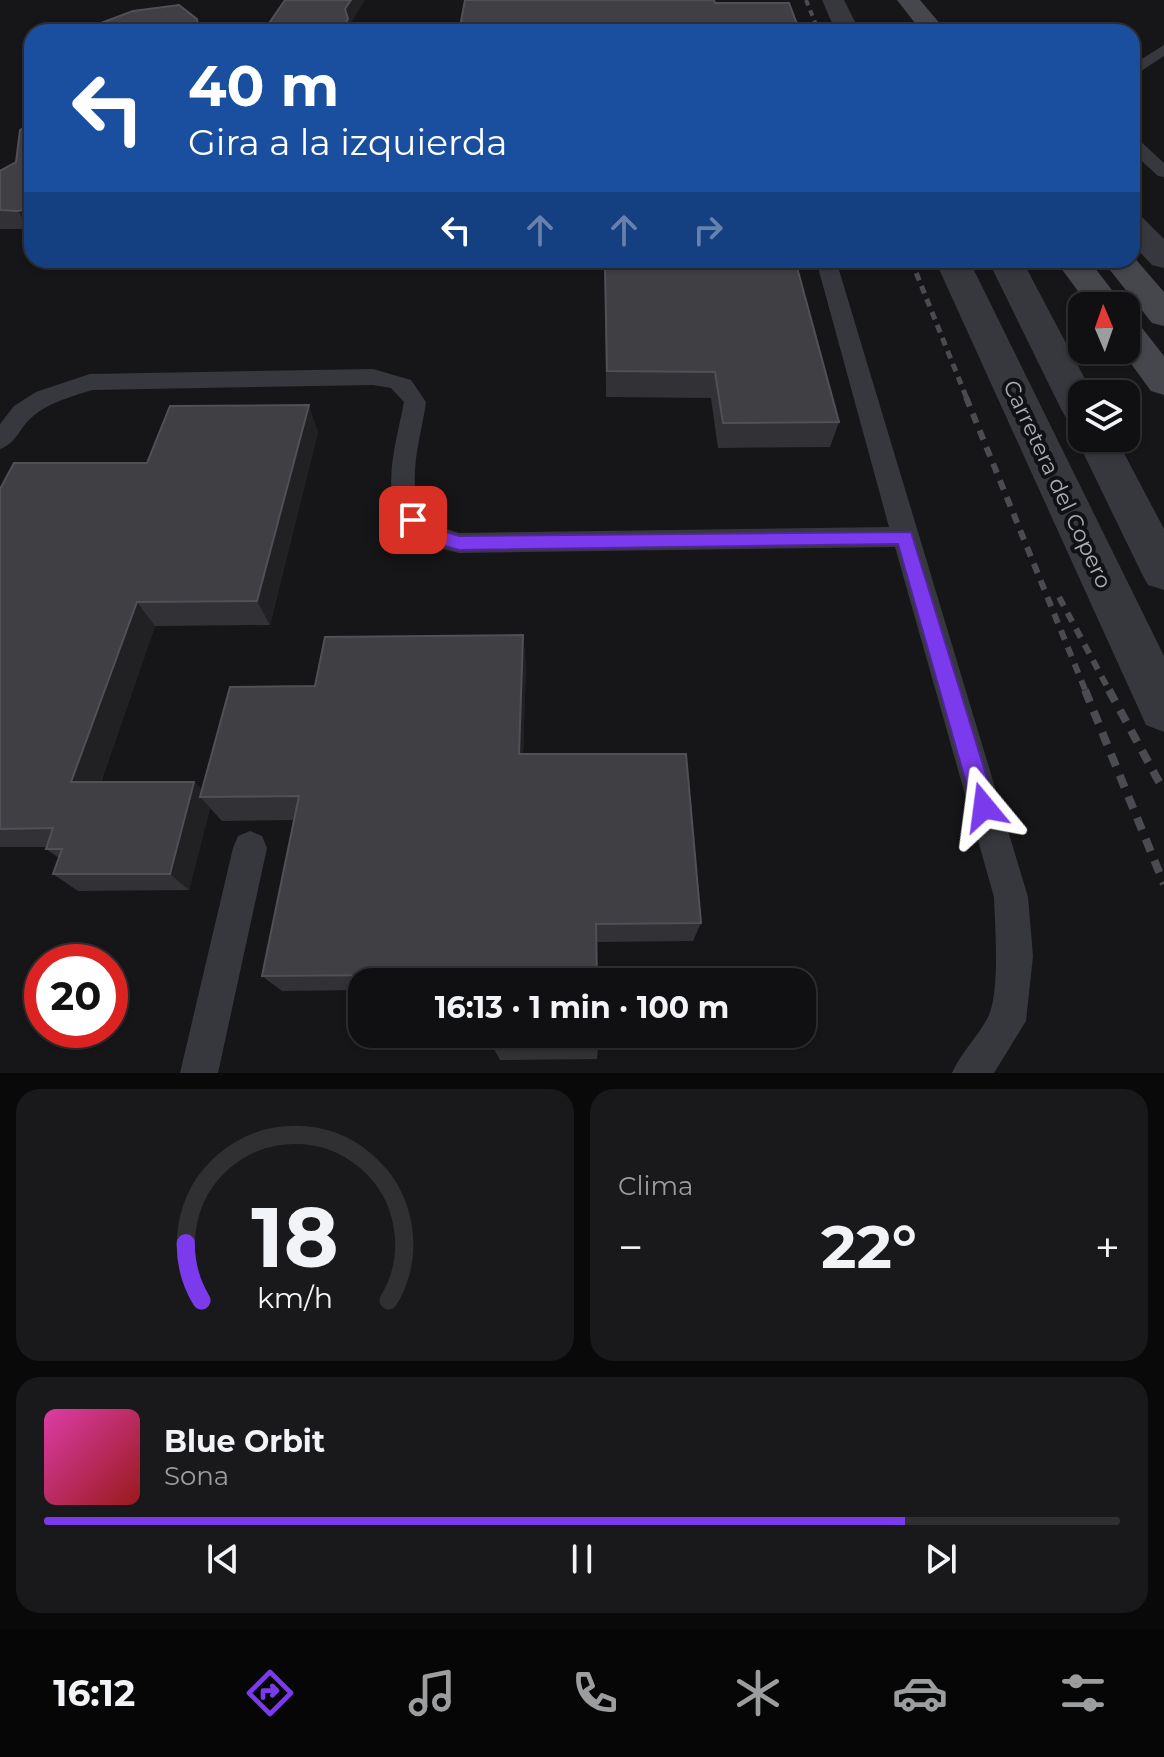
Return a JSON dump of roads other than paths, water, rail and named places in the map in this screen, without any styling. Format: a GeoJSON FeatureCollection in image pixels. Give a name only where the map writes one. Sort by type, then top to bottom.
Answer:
{"type":"FeatureCollection","features":[{"type":"Feature","properties":{"kind":"main road"},"geometry":{"type":"LineString","coordinates":[[1078,268],[1096,292]]}},
{"type":"Feature","properties":{"kind":"main road"},"geometry":{"type":"LineString","coordinates":[[1126,268],[1164,315]]}},
{"type":"Feature","properties":{"kind":"main road"},"geometry":{"type":"LineString","coordinates":[[1140,350],[1164,382]]}},
{"type":"Feature","properties":{"kind":"street"},"geometry":{"type":"LineString","coordinates":[[833,0],[844,24]]}},
{"type":"Feature","properties":{"kind":"street"},"geometry":{"type":"LineString","coordinates":[[1140,233],[1164,258]]}},
{"type":"Feature","properties":{"kind":"street","name":"Carretera del Copero"},"geometry":{"type":"LineString","coordinates":[[956,268],[1164,709]]}},
{"type":"Feature","properties":{"kind":"street"},"geometry":{"type":"LineString","coordinates":[[1009,268],[1068,384]]}},
{"type":"Feature","properties":{"kind":"street"},"geometry":{"type":"LineString","coordinates":[[1103,452],[1164,572]]}},
{"type":"Feature","properties":{"kind":"lane"},"geometry":{"type":"LineString","coordinates":[[1140,66],[1164,49]]}},
{"type":"Feature","properties":{"kind":"lane"},"geometry":{"type":"LineString","coordinates":[[1140,150],[1164,172]]}},
{"type":"Feature","properties":{"kind":"lane"},"geometry":{"type":"LineString","coordinates":[[826,268],[1011,897],[1015,956],[1007,1021],[971,1073]]}},
{"type":"Feature","properties":{"kind":"lane"},"geometry":{"type":"LineString","coordinates":[[0,440],[22,412],[44,398],[90,382],[373,377],[397,380],[411,391],[415,402],[403,495],[413,520],[431,534],[459,543],[905,537]]}},
{"type":"Feature","properties":{"kind":"lane"},"geometry":{"type":"LineString","coordinates":[[199,1073],[250,848]]}},
{"type":"Feature","properties":{"kind":"railway"},"geometry":{"type":"LineString","coordinates":[[806,0],[816,24]]}},
{"type":"Feature","properties":{"kind":"railway"},"geometry":{"type":"LineString","coordinates":[[914,268],[967,399]]}},
{"type":"Feature","properties":{"kind":"railway"},"geometry":{"type":"LineString","coordinates":[[966,397],[1086,692]]}},
{"type":"Feature","properties":{"kind":"railway"},"geometry":{"type":"LineString","coordinates":[[1059,597],[1110,692]]}},
{"type":"Feature","properties":{"kind":"railway"},"geometry":{"type":"LineString","coordinates":[[1085,690],[1164,884]]}},
{"type":"Feature","properties":{"kind":"railway"},"geometry":{"type":"LineString","coordinates":[[1109,690],[1164,791]]}}]}
